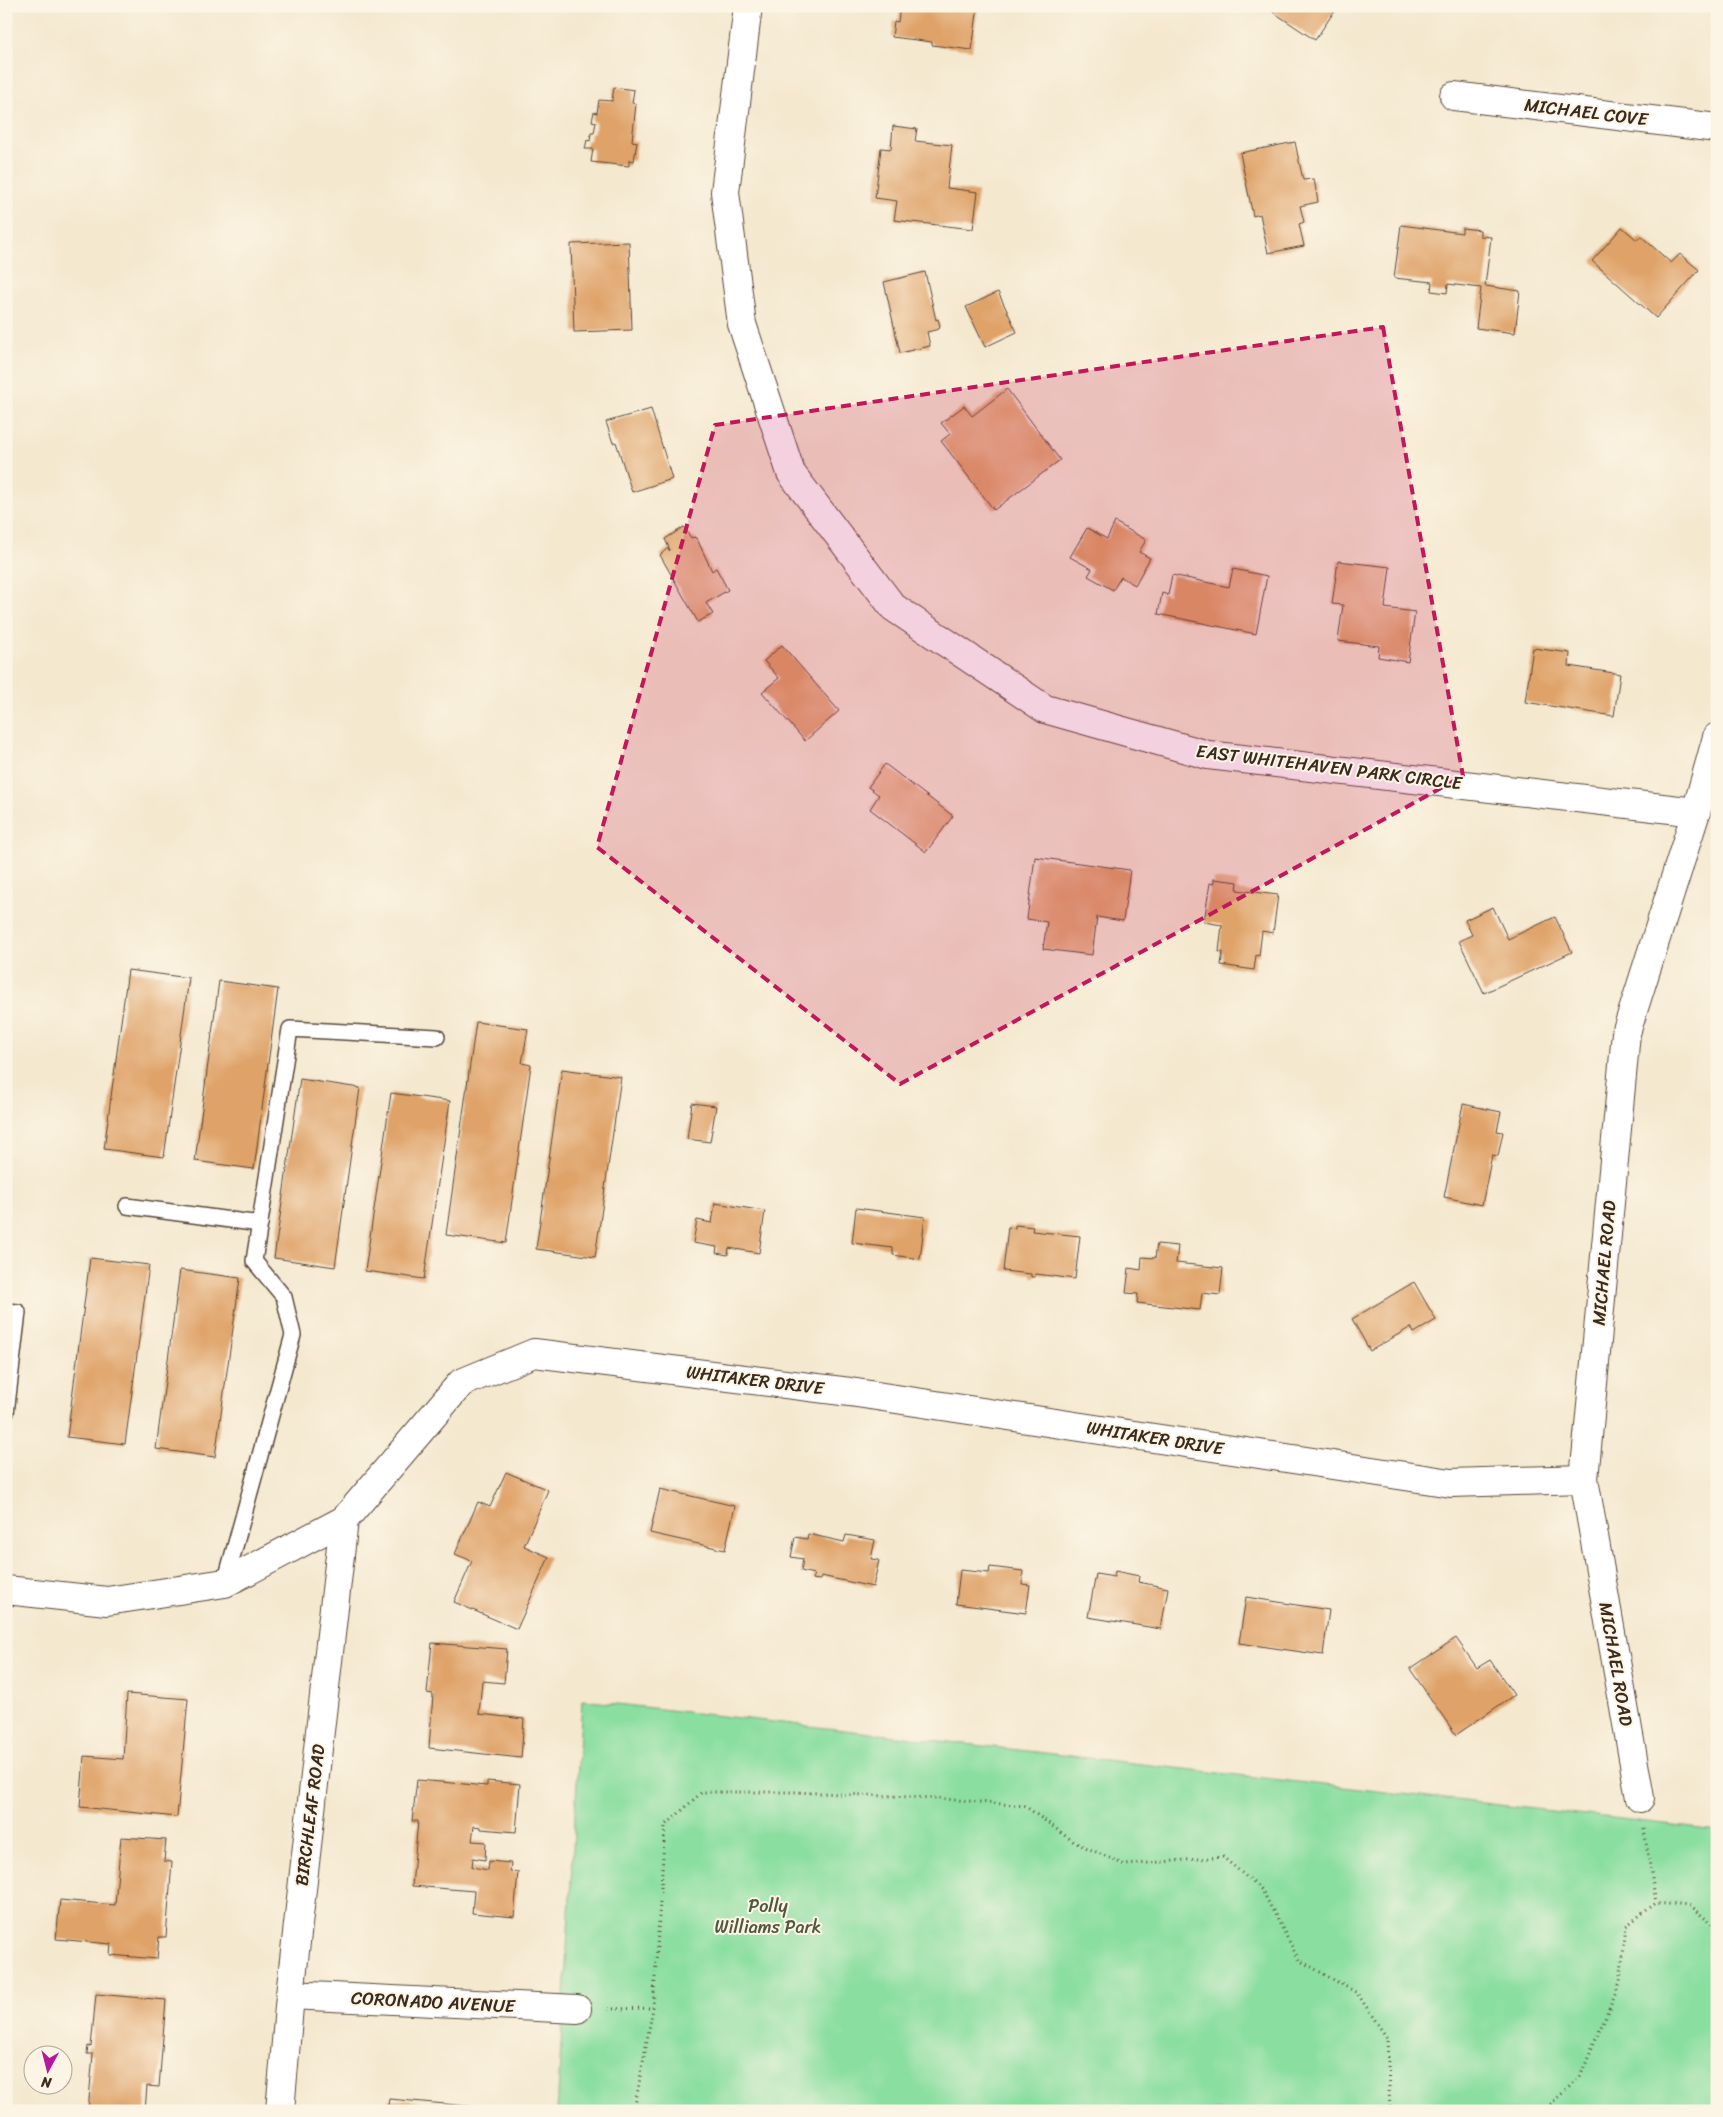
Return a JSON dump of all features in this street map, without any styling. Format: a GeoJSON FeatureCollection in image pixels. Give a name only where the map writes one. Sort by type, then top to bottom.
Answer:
{"type":"FeatureCollection","features":[{"type":"Feature","properties":{"kind":"street","name":"EAST WHITEHAVEN PARK CIRCLE"},"geometry":{"type":"LineString","coordinates":[[748,6],[725,192],[742,324],[791,473],[893,607],[1045,709],[1208,755],[1696,812]]}},
{"type":"Feature","properties":{"kind":"street","name":"MICHAEL COVE"},"geometry":{"type":"LineString","coordinates":[[1454,96],[1717,128]]}},
{"type":"Feature","properties":{"kind":"street","name":"MICHAEL ROAD"},"geometry":{"type":"LineString","coordinates":[[1640,1798],[1584,1479],[1626,1033],[1696,812],[1717,737]]}},
{"type":"Feature","properties":{"kind":"street","name":"WHITAKER DRIVE"},"geometry":{"type":"LineString","coordinates":[[6,1590],[107,1601],[225,1583],[344,1520],[461,1383],[534,1352],[850,1392],[1450,1482],[1584,1479]]}},
{"type":"Feature","properties":{"kind":"street","name":"BIRCHLEAF ROAD"},"geometry":{"type":"LineString","coordinates":[[280,2111],[290,1995],[344,1520]]}},
{"type":"Feature","properties":{"kind":"street","name":"CORONADO AVENUE"},"geometry":{"type":"LineString","coordinates":[[290,1995],[577,2009]]}},
{"type":"Feature","properties":{"kind":"lane"},"geometry":{"type":"LineString","coordinates":[[225,1583],[293,1335],[284,1297],[254,1261],[290,1029],[437,1037]]}},
{"type":"Feature","properties":{"kind":"lane"},"geometry":{"type":"LineString","coordinates":[[127,1206],[260,1224]]}},
{"type":"Feature","properties":{"kind":"lane"},"geometry":{"type":"LineString","coordinates":[[6,1311],[18,1312],[6,1413]]}},
{"type":"Feature","properties":{"kind":"path"},"geometry":{"type":"LineString","coordinates":[[634,2111],[653,2008],[665,1826],[702,1792],[795,1792],[934,1798],[1025,1806],[1074,1842],[1125,1865],[1223,1857],[1262,1890],[1299,1960],[1357,1993],[1387,2038],[1390,2111]]}},
{"type":"Feature","properties":{"kind":"path"},"geometry":{"type":"LineString","coordinates":[[1640,1798],[1656,1903]]}},
{"type":"Feature","properties":{"kind":"path"},"geometry":{"type":"LineString","coordinates":[[1543,2111],[1580,2078],[1620,1982],[1626,1926],[1656,1903],[1690,1906],[1717,1928]]}},
{"type":"Feature","properties":{"kind":"path"},"geometry":{"type":"LineString","coordinates":[[577,2009],[653,2008]]}},
{"type":"Feature","properties":{"kind":"highlighted area"},"geometry":{"type":"Polygon","coordinates":[[[1383,327],[1463,776],[900,1084],[597,847],[715,425],[1383,327]]]}},
{"type":"Feature","properties":{"kind":"green space","name":"Polly Williams Park"},"geometry":{"type":"Polygon","coordinates":[[[582,1700],[1717,1830],[1717,2111],[557,2111],[582,1700]]]}},
{"type":"Feature","properties":{"kind":"building"},"geometry":{"type":"Polygon","coordinates":[[[900,6],[978,6],[972,50],[892,37],[894,21],[898,22],[900,6]]]}},
{"type":"Feature","properties":{"kind":"building"},"geometry":{"type":"Polygon","coordinates":[[[1277,6],[1338,6],[1315,40],[1273,12],[1277,6]]]}},
{"type":"Feature","properties":{"kind":"building"},"geometry":{"type":"Polygon","coordinates":[[[614,87],[634,90],[632,103],[636,104],[632,141],[637,142],[634,161],[629,160],[629,166],[591,162],[593,149],[585,149],[587,140],[590,141],[591,133],[594,133],[596,122],[592,121],[594,112],[597,113],[599,100],[612,101],[614,87]]]}},
{"type":"Feature","properties":{"kind":"building"},"geometry":{"type":"Polygon","coordinates":[[[893,126],[917,129],[915,141],[952,145],[947,188],[978,192],[973,229],[894,220],[897,201],[875,198],[881,148],[891,149],[893,126]]]}},
{"type":"Feature","properties":{"kind":"building"},"geometry":{"type":"Polygon","coordinates":[[[1295,142],[1303,180],[1314,179],[1318,202],[1300,206],[1304,222],[1299,224],[1304,246],[1268,253],[1260,214],[1253,216],[1240,153],[1295,142]]]}},
{"type":"Feature","properties":{"kind":"building"},"geometry":{"type":"Polygon","coordinates":[[[1401,225],[1462,233],[1462,228],[1480,230],[1480,236],[1491,237],[1485,286],[1520,291],[1515,333],[1476,328],[1481,288],[1448,284],[1447,293],[1431,291],[1432,282],[1394,278],[1401,225]]]}},
{"type":"Feature","properties":{"kind":"building"},"geometry":{"type":"Polygon","coordinates":[[[1622,227],[1637,240],[1641,236],[1671,263],[1680,254],[1699,270],[1656,318],[1592,261],[1622,227]]]}},
{"type":"Feature","properties":{"kind":"building"},"geometry":{"type":"Polygon","coordinates":[[[629,242],[632,330],[574,332],[571,244],[629,242]]]}},
{"type":"Feature","properties":{"kind":"building"},"geometry":{"type":"Polygon","coordinates":[[[925,272],[936,320],[938,319],[940,326],[939,329],[927,332],[930,346],[900,353],[884,282],[925,272]]]}},
{"type":"Feature","properties":{"kind":"building"},"geometry":{"type":"Polygon","coordinates":[[[998,292],[1017,332],[985,347],[966,307],[998,292]]]}},
{"type":"Feature","properties":{"kind":"building"},"geometry":{"type":"Polygon","coordinates":[[[1007,389],[1060,460],[994,510],[941,441],[950,434],[941,423],[964,406],[972,416],[1007,389]]]}},
{"type":"Feature","properties":{"kind":"building"},"geometry":{"type":"Polygon","coordinates":[[[651,409],[672,479],[632,492],[616,442],[613,443],[606,422],[651,409]]]}},
{"type":"Feature","properties":{"kind":"building"},"geometry":{"type":"Polygon","coordinates":[[[1115,522],[1146,540],[1139,552],[1150,558],[1135,585],[1121,577],[1113,590],[1088,576],[1092,569],[1070,557],[1087,528],[1107,539],[1115,522]]]}},
{"type":"Feature","properties":{"kind":"building"},"geometry":{"type":"Polygon","coordinates":[[[684,527],[691,538],[697,539],[712,571],[716,568],[728,590],[706,603],[713,614],[698,622],[660,555],[668,548],[670,550],[665,539],[684,527]]]}},
{"type":"Feature","properties":{"kind":"building"},"geometry":{"type":"Polygon","coordinates":[[[1338,561],[1390,567],[1385,608],[1415,612],[1408,662],[1378,657],[1379,646],[1338,641],[1343,605],[1332,604],[1338,561]]]}},
{"type":"Feature","properties":{"kind":"building"},"geometry":{"type":"Polygon","coordinates":[[[1233,569],[1267,576],[1256,634],[1158,614],[1162,593],[1168,595],[1172,575],[1229,587],[1233,569]]]}},
{"type":"Feature","properties":{"kind":"building"},"geometry":{"type":"Polygon","coordinates":[[[782,645],[839,711],[805,741],[762,692],[779,678],[764,661],[782,645]]]}},
{"type":"Feature","properties":{"kind":"building"},"geometry":{"type":"Polygon","coordinates":[[[1533,648],[1570,653],[1569,666],[1620,674],[1614,716],[1525,702],[1533,648]]]}},
{"type":"Feature","properties":{"kind":"building"},"geometry":{"type":"Polygon","coordinates":[[[885,764],[953,816],[926,852],[870,809],[879,795],[868,787],[885,764]]]}},
{"type":"Feature","properties":{"kind":"building"},"geometry":{"type":"Polygon","coordinates":[[[1035,857],[1130,870],[1123,921],[1097,917],[1092,955],[1043,949],[1047,922],[1027,919],[1035,857]]]}},
{"type":"Feature","properties":{"kind":"building"},"geometry":{"type":"Polygon","coordinates":[[[1214,879],[1238,882],[1237,890],[1278,895],[1273,933],[1262,931],[1259,956],[1256,955],[1254,970],[1221,965],[1223,952],[1219,952],[1222,925],[1204,922],[1210,883],[1214,884],[1214,879]]]}},
{"type":"Feature","properties":{"kind":"building"},"geometry":{"type":"Polygon","coordinates":[[[1493,907],[1508,939],[1555,917],[1572,952],[1484,993],[1459,941],[1472,935],[1465,920],[1493,907]]]}},
{"type":"Feature","properties":{"kind":"building"},"geometry":{"type":"Polygon","coordinates":[[[128,970],[189,978],[164,1157],[104,1149],[128,970]]]}},
{"type":"Feature","properties":{"kind":"building"},"geometry":{"type":"Polygon","coordinates":[[[219,981],[278,989],[254,1169],[195,1161],[219,981]]]}},
{"type":"Feature","properties":{"kind":"building"},"geometry":{"type":"Polygon","coordinates":[[[476,1022],[528,1029],[522,1063],[531,1065],[506,1243],[446,1235],[476,1022]]]}},
{"type":"Feature","properties":{"kind":"building"},"geometry":{"type":"Polygon","coordinates":[[[562,1069],[621,1077],[595,1257],[536,1249],[562,1069]]]}},
{"type":"Feature","properties":{"kind":"building"},"geometry":{"type":"Polygon","coordinates":[[[300,1079],[360,1088],[335,1267],[274,1258],[300,1079]]]}},
{"type":"Feature","properties":{"kind":"building"},"geometry":{"type":"Polygon","coordinates":[[[391,1093],[450,1101],[424,1279],[365,1271],[391,1093]]]}},
{"type":"Feature","properties":{"kind":"building"},"geometry":{"type":"Polygon","coordinates":[[[692,1103],[716,1106],[710,1142],[687,1139],[692,1103]]]}},
{"type":"Feature","properties":{"kind":"building"},"geometry":{"type":"Polygon","coordinates":[[[1463,1104],[1501,1112],[1497,1131],[1503,1132],[1498,1156],[1492,1155],[1482,1205],[1444,1197],[1463,1104]]]}},
{"type":"Feature","properties":{"kind":"building"},"geometry":{"type":"Polygon","coordinates":[[[715,1203],[765,1211],[759,1253],[729,1248],[728,1255],[716,1253],[717,1247],[693,1243],[697,1220],[712,1223],[715,1203]]]}},
{"type":"Feature","properties":{"kind":"building"},"geometry":{"type":"Polygon","coordinates":[[[856,1208],[925,1217],[920,1259],[893,1255],[893,1248],[852,1243],[856,1208]]]}},
{"type":"Feature","properties":{"kind":"building"},"geometry":{"type":"Polygon","coordinates":[[[1015,1225],[1033,1227],[1032,1231],[1080,1236],[1075,1279],[1036,1274],[1035,1277],[1031,1277],[1031,1274],[1003,1271],[1008,1227],[1015,1228],[1015,1225]]]}},
{"type":"Feature","properties":{"kind":"building"},"geometry":{"type":"Polygon","coordinates":[[[1157,1244],[1178,1246],[1176,1263],[1223,1268],[1220,1295],[1202,1293],[1200,1310],[1137,1303],[1138,1294],[1126,1293],[1129,1268],[1141,1270],[1142,1257],[1155,1258],[1157,1244]]]}},
{"type":"Feature","properties":{"kind":"building"},"geometry":{"type":"Polygon","coordinates":[[[90,1258],[149,1265],[125,1444],[67,1437],[90,1258]]]}},
{"type":"Feature","properties":{"kind":"building"},"geometry":{"type":"Polygon","coordinates":[[[180,1270],[240,1278],[215,1457],[156,1449],[180,1270]]]}},
{"type":"Feature","properties":{"kind":"building"},"geometry":{"type":"Polygon","coordinates":[[[1414,1282],[1436,1320],[1414,1333],[1411,1327],[1370,1351],[1352,1319],[1414,1282]]]}},
{"type":"Feature","properties":{"kind":"building"},"geometry":{"type":"Polygon","coordinates":[[[506,1472],[548,1490],[524,1546],[549,1557],[517,1629],[454,1602],[472,1561],[455,1554],[478,1502],[490,1507],[506,1472]]]}},
{"type":"Feature","properties":{"kind":"building"},"geometry":{"type":"Polygon","coordinates":[[[660,1489],[735,1506],[725,1550],[650,1533],[660,1489]]]}},
{"type":"Feature","properties":{"kind":"building"},"geometry":{"type":"Polygon","coordinates":[[[808,1534],[844,1542],[846,1535],[875,1540],[871,1559],[879,1560],[873,1587],[821,1576],[820,1580],[812,1579],[814,1574],[801,1571],[803,1559],[791,1557],[795,1537],[807,1539],[808,1534]]]}},
{"type":"Feature","properties":{"kind":"building"},"geometry":{"type":"Polygon","coordinates":[[[990,1567],[1023,1571],[1022,1584],[1030,1585],[1026,1613],[956,1604],[960,1570],[989,1573],[990,1567]]]}},
{"type":"Feature","properties":{"kind":"building"},"geometry":{"type":"Polygon","coordinates":[[[1115,1571],[1139,1576],[1138,1582],[1168,1588],[1161,1629],[1088,1617],[1096,1574],[1114,1577],[1115,1571]]]}},
{"type":"Feature","properties":{"kind":"building"},"geometry":{"type":"Polygon","coordinates":[[[1246,1597],[1329,1610],[1323,1655],[1239,1643],[1246,1597]]]}},
{"type":"Feature","properties":{"kind":"building"},"geometry":{"type":"Polygon","coordinates":[[[1456,1638],[1477,1668],[1490,1660],[1514,1695],[1456,1735],[1410,1669],[1456,1638]]]}},
{"type":"Feature","properties":{"kind":"building"},"geometry":{"type":"Polygon","coordinates":[[[432,1643],[507,1649],[504,1683],[482,1681],[479,1714],[524,1719],[521,1758],[429,1748],[433,1694],[427,1693],[432,1643]]]}},
{"type":"Feature","properties":{"kind":"building"},"geometry":{"type":"Polygon","coordinates":[[[127,1694],[188,1699],[177,1817],[80,1807],[84,1756],[123,1759],[127,1694]]]}},
{"type":"Feature","properties":{"kind":"building"},"geometry":{"type":"Polygon","coordinates":[[[417,1780],[487,1786],[487,1781],[520,1784],[516,1832],[481,1829],[481,1827],[474,1826],[472,1841],[486,1842],[485,1860],[473,1858],[472,1867],[488,1870],[489,1861],[511,1863],[510,1871],[518,1872],[514,1917],[472,1913],[474,1891],[412,1886],[418,1821],[412,1821],[417,1780]]]}},
{"type":"Feature","properties":{"kind":"building"},"geometry":{"type":"Polygon","coordinates":[[[121,1837],[166,1840],[164,1861],[172,1862],[166,1937],[159,1937],[157,1959],[110,1955],[111,1944],[56,1939],[60,1900],[115,1905],[121,1837]]]}},
{"type":"Feature","properties":{"kind":"building"},"geometry":{"type":"Polygon","coordinates":[[[96,1994],[166,2000],[159,2087],[147,2086],[145,2111],[88,2111],[93,2054],[87,2054],[88,2046],[91,2047],[96,1994]]]}},
{"type":"Feature","properties":{"kind":"building"},"geometry":{"type":"Polygon","coordinates":[[[389,2099],[502,2109],[502,2111],[387,2111],[389,2099]]]}}]}
